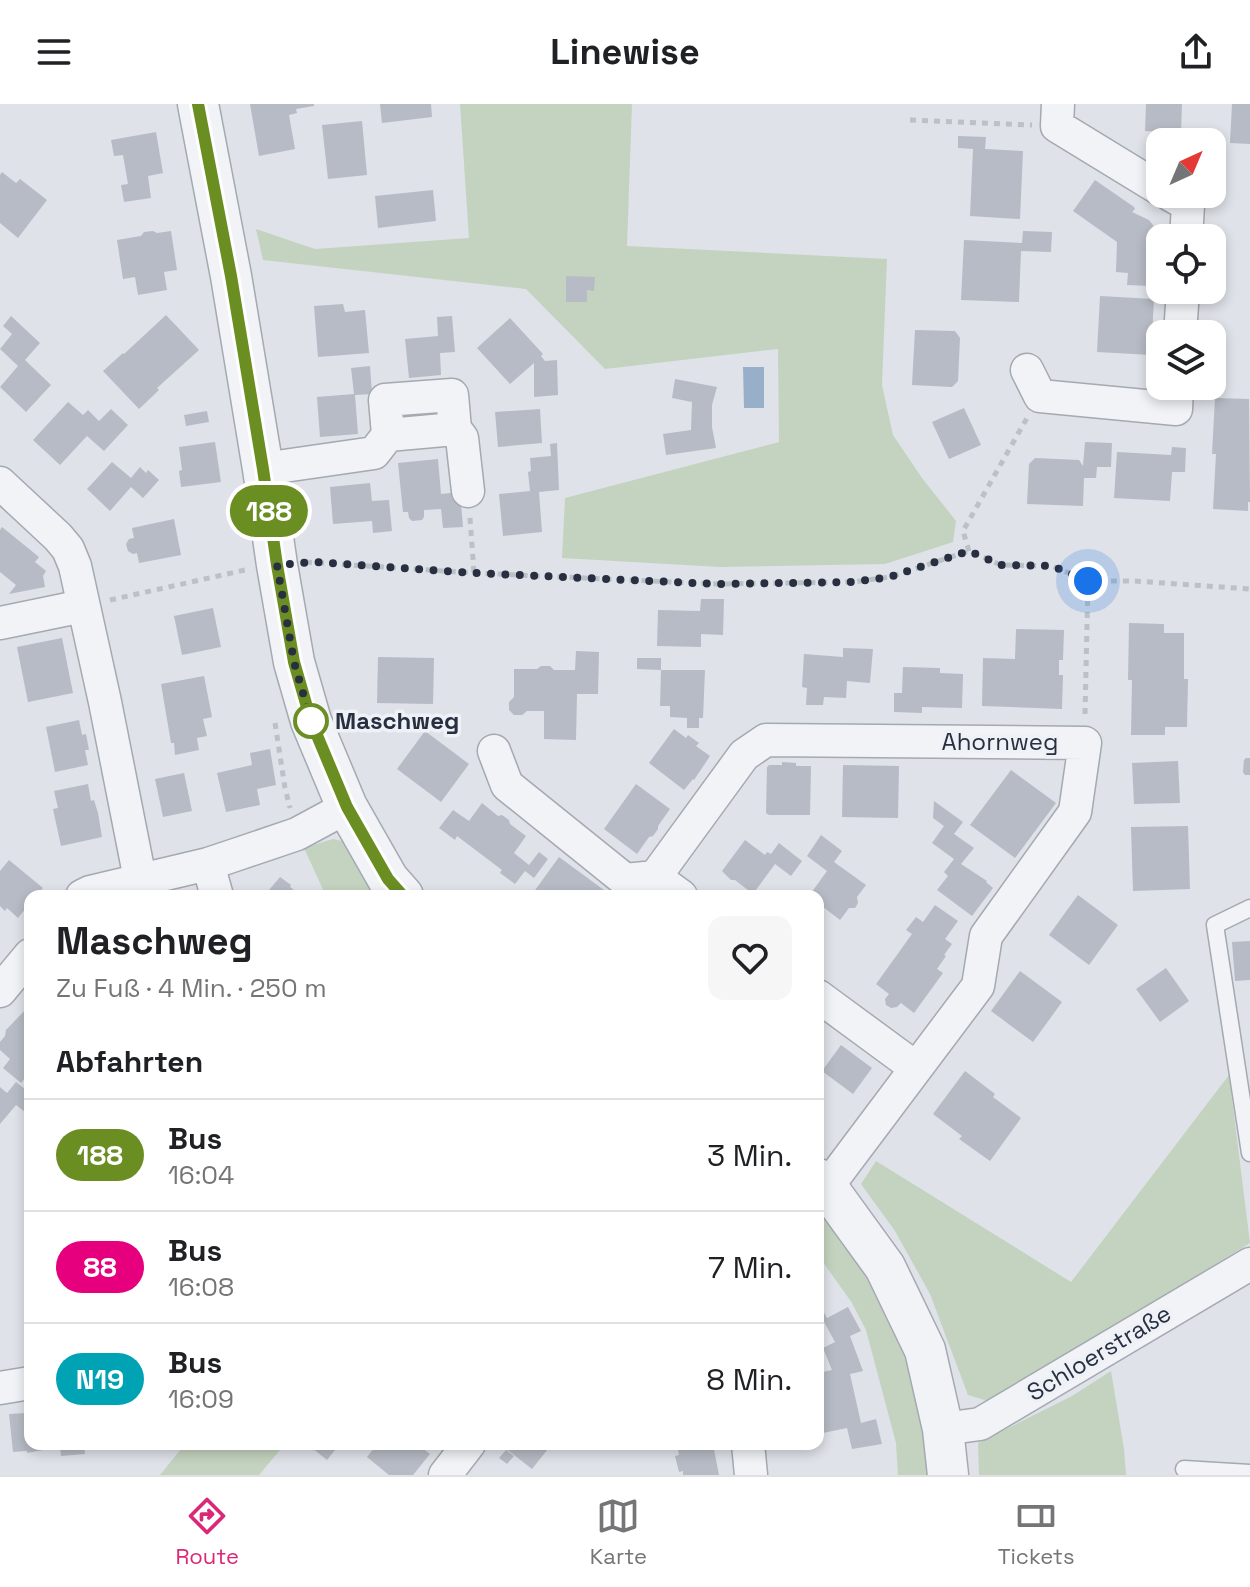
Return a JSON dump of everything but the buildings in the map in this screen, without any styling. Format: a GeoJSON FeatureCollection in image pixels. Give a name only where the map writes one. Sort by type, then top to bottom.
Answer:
{"type":"FeatureCollection","features":[{"type":"Feature","properties":{"kind":"street"},"geometry":{"type":"LineString","coordinates":[[198,104],[231,276],[294,662],[311,721],[347,807],[388,879],[398,890]]}},
{"type":"Feature","properties":{"kind":"street"},"geometry":{"type":"LineString","coordinates":[[1058,115],[1146,179]]}},
{"type":"Feature","properties":{"kind":"street"},"geometry":{"type":"LineString","coordinates":[[1034,383],[1176,409],[1176,400]]}},
{"type":"Feature","properties":{"kind":"street"},"geometry":{"type":"LineString","coordinates":[[263,469],[374,453],[388,435],[455,429],[462,438],[468,491]]}},
{"type":"Feature","properties":{"kind":"street"},"geometry":{"type":"LineString","coordinates":[[0,483],[58,537],[68,549],[75,566],[140,879]]}},
{"type":"Feature","properties":{"kind":"street"},"geometry":{"type":"LineString","coordinates":[[0,623],[83,606]]}},
{"type":"Feature","properties":{"kind":"street","name":"Ahornweg"},"geometry":{"type":"LineString","coordinates":[[655,877],[744,755],[766,740],[1085,743],[1075,812],[986,936],[978,986],[841,1170],[824,1182]]}},
{"type":"Feature","properties":{"kind":"street"},"geometry":{"type":"LineString","coordinates":[[494,751],[507,785],[625,880],[655,877],[673,890]]}},
{"type":"Feature","properties":{"kind":"street"},"geometry":{"type":"LineString","coordinates":[[98,890],[208,864],[297,834],[347,807]]}},
{"type":"Feature","properties":{"kind":"street"},"geometry":{"type":"LineString","coordinates":[[208,864],[215,890]]}},
{"type":"Feature","properties":{"kind":"street"},"geometry":{"type":"LineString","coordinates":[[0,991],[24,962]]}},
{"type":"Feature","properties":{"kind":"street"},"geometry":{"type":"LineString","coordinates":[[824,1000],[916,1068]]}},
{"type":"Feature","properties":{"kind":"street"},"geometry":{"type":"LineString","coordinates":[[824,1186],[885,1267],[925,1350],[943,1429],[948,1475]]}},
{"type":"Feature","properties":{"kind":"street","name":"Schloerstraße"},"geometry":{"type":"LineString","coordinates":[[943,1429],[980,1424],[1249,1268]]}},
{"type":"Feature","properties":{"kind":"street"},"geometry":{"type":"LineString","coordinates":[[0,1388],[24,1384]]}},
{"type":"Feature","properties":{"kind":"street"},"geometry":{"type":"LineString","coordinates":[[445,1475],[464,1450]]}},
{"type":"Feature","properties":{"kind":"street"},"geometry":{"type":"LineString","coordinates":[[749,1450],[751,1475]]}},
{"type":"Feature","properties":{"kind":"lane"},"geometry":{"type":"LineString","coordinates":[[1250,908],[1215,925],[1250,1153]]}},
{"type":"Feature","properties":{"kind":"lane"},"geometry":{"type":"LineString","coordinates":[[1184,1469],[1250,1473]]}},
{"type":"Feature","properties":{"kind":"path"},"geometry":{"type":"LineString","coordinates":[[910,120],[1058,115]]}},
{"type":"Feature","properties":{"kind":"path"},"geometry":{"type":"LineString","coordinates":[[969,551],[963,531],[1034,383]]}},
{"type":"Feature","properties":{"kind":"path"},"geometry":{"type":"LineString","coordinates":[[468,491],[474,573]]}},
{"type":"Feature","properties":{"kind":"path"},"geometry":{"type":"LineString","coordinates":[[83,606],[253,568],[314,562],[717,584],[853,582],[890,577],[969,551],[1001,565],[1052,566],[1088,581],[1250,589]]}},
{"type":"Feature","properties":{"kind":"path"},"geometry":{"type":"LineString","coordinates":[[1085,743],[1088,581]]}},
{"type":"Feature","properties":{"kind":"green space"},"geometry":{"type":"Polygon","coordinates":[[[460,104],[632,104],[627,246],[887,259],[882,385],[893,435],[956,521],[953,542],[885,564],[720,567],[562,558],[565,498],[779,442],[778,349],[605,369],[526,289],[263,260],[256,229],[315,249],[469,238],[460,104]]]}},
{"type":"Feature","properties":{"kind":"green space"},"geometry":{"type":"Polygon","coordinates":[[[333,839],[346,842],[383,890],[323,890],[304,848],[333,839]]]}},
{"type":"Feature","properties":{"kind":"green space"},"geometry":{"type":"Polygon","coordinates":[[[1229,1075],[1250,1243],[991,1402],[968,1395],[930,1294],[895,1231],[861,1184],[876,1161],[1071,1282],[1229,1075]]]}},
{"type":"Feature","properties":{"kind":"green space"},"geometry":{"type":"Polygon","coordinates":[[[824,1212],[865,1270],[903,1345],[923,1404],[931,1475],[898,1475],[896,1443],[866,1330],[852,1303],[824,1263],[824,1212]]]}},
{"type":"Feature","properties":{"kind":"green space"},"geometry":{"type":"Polygon","coordinates":[[[1111,1371],[1126,1475],[979,1475],[978,1443],[1072,1396],[1111,1371]]]}},
{"type":"Feature","properties":{"kind":"green space"},"geometry":{"type":"Polygon","coordinates":[[[180,1450],[280,1450],[259,1475],[160,1475],[180,1450]]]}},
{"type":"Feature","properties":{"kind":"water"},"geometry":{"type":"Polygon","coordinates":[[[743,367],[764,367],[764,408],[744,408],[743,367]]]}},
{"type":"Feature","properties":{"kind":"bus line","name":"188"},"geometry":{"type":"LineString","coordinates":[[198,104],[231,276],[294,662],[311,721],[347,807],[388,879],[398,890]]}},
{"type":"Feature","properties":{"kind":"place","name":"Maschweg"},"geometry":{"type":"Point","coordinates":[311,721]}},
{"type":"Feature","properties":{"kind":"route"},"geometry":{"type":"LineString","coordinates":[[311,721],[294,662],[277,565],[314,562],[717,584],[853,582],[890,577],[969,551],[1001,565],[1052,566],[1088,581]]}}]}
